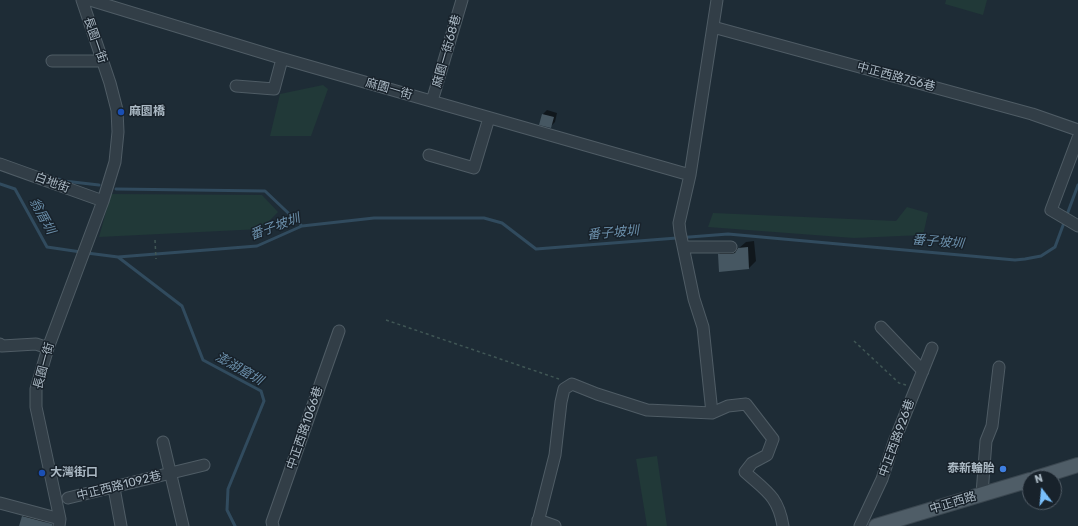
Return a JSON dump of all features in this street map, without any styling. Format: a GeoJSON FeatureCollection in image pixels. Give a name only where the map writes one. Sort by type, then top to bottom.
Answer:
{"type":"FeatureCollection","features":[{"type":"Feature","properties":{"kind":"main road"},"geometry":{"type":"LineString","coordinates":[[1062,470],[1078,465]]}},
{"type":"Feature","properties":{"kind":"main road","name":"中正西路"},"geometry":{"type":"LineString","coordinates":[[876,526],[1022,482]]}},
{"type":"Feature","properties":{"kind":"street","name":"長園一街"},"geometry":{"type":"LineString","coordinates":[[61,524],[36,407],[36,389],[48,348],[103,201],[115,162],[118,132],[117,110],[110,83],[82,0]]}},
{"type":"Feature","properties":{"kind":"street","name":"麻園一街"},"geometry":{"type":"LineString","coordinates":[[90,0],[282,58],[690,175]]}},
{"type":"Feature","properties":{"kind":"street","name":"麻園一街68巷"},"geometry":{"type":"LineString","coordinates":[[432,101],[462,0]]}},
{"type":"Feature","properties":{"kind":"street"},"geometry":{"type":"LineString","coordinates":[[712,413],[703,327],[694,299],[679,223],[690,175],[717,0]]}},
{"type":"Feature","properties":{"kind":"street","name":"中正西路756巷"},"geometry":{"type":"LineString","coordinates":[[713,27],[1032,114],[1078,130]]}},
{"type":"Feature","properties":{"kind":"street"},"geometry":{"type":"LineString","coordinates":[[236,86],[274,89],[282,58]]}},
{"type":"Feature","properties":{"kind":"street"},"geometry":{"type":"LineString","coordinates":[[52,61],[102,61]]}},
{"type":"Feature","properties":{"kind":"street"},"geometry":{"type":"LineString","coordinates":[[429,155],[474,168],[489,118]]}},
{"type":"Feature","properties":{"kind":"street"},"geometry":{"type":"LineString","coordinates":[[1077,225],[1051,210],[1078,138]]}},
{"type":"Feature","properties":{"kind":"street","name":"白地街"},"geometry":{"type":"LineString","coordinates":[[0,164],[103,201]]}},
{"type":"Feature","properties":{"kind":"street"},"geometry":{"type":"LineString","coordinates":[[684,247],[731,247]]}},
{"type":"Feature","properties":{"kind":"street"},"geometry":{"type":"LineString","coordinates":[[882,327],[923,370]]}},
{"type":"Feature","properties":{"kind":"street","name":"中正西路1066巷"},"geometry":{"type":"LineString","coordinates":[[273,526],[272,522],[339,331]]}},
{"type":"Feature","properties":{"kind":"street"},"geometry":{"type":"LineString","coordinates":[[0,344],[2,346],[36,344],[48,348]]}},
{"type":"Feature","properties":{"kind":"street","name":"中正西路926巷"},"geometry":{"type":"LineString","coordinates":[[860,526],[882,479],[894,442],[932,348]]}},
{"type":"Feature","properties":{"kind":"street"},"geometry":{"type":"LineString","coordinates":[[982,494],[986,441],[992,426],[999,367]]}},
{"type":"Feature","properties":{"kind":"street"},"geometry":{"type":"LineString","coordinates":[[556,526],[538,523],[555,455],[561,402],[564,389],[572,384],[597,394],[647,410],[712,413],[728,406],[746,404],[773,439],[767,455],[752,463],[745,472],[775,499],[781,512],[783,526]]}},
{"type":"Feature","properties":{"kind":"street","name":"中正西路1092巷"},"geometry":{"type":"LineString","coordinates":[[163,442],[183,526]]}},
{"type":"Feature","properties":{"kind":"street"},"geometry":{"type":"LineString","coordinates":[[171,473],[204,465]]}},
{"type":"Feature","properties":{"kind":"street","name":"中正西路1092巷"},"geometry":{"type":"LineString","coordinates":[[68,498],[171,473]]}},
{"type":"Feature","properties":{"kind":"street"},"geometry":{"type":"LineString","coordinates":[[114,488],[121,526]]}},
{"type":"Feature","properties":{"kind":"street"},"geometry":{"type":"LineString","coordinates":[[0,502],[61,524]]}},
{"type":"Feature","properties":{"kind":"path"},"geometry":{"type":"LineString","coordinates":[[155,240],[156,259]]}},
{"type":"Feature","properties":{"kind":"path"},"geometry":{"type":"LineString","coordinates":[[386,320],[572,384]]}},
{"type":"Feature","properties":{"kind":"path"},"geometry":{"type":"LineString","coordinates":[[854,341],[900,383],[916,388]]}},
{"type":"Feature","properties":{"kind":"green space"},"geometry":{"type":"Polygon","coordinates":[[[946,0],[987,0],[983,15],[945,4],[946,0]]]}},
{"type":"Feature","properties":{"kind":"green space"},"geometry":{"type":"Polygon","coordinates":[[[323,85],[328,89],[311,136],[270,136],[280,94],[323,85]]]}},
{"type":"Feature","properties":{"kind":"green space"},"geometry":{"type":"Polygon","coordinates":[[[111,194],[262,195],[278,212],[261,229],[99,237],[111,194]]]}},
{"type":"Feature","properties":{"kind":"green space"},"geometry":{"type":"Polygon","coordinates":[[[907,207],[928,213],[923,235],[854,238],[708,227],[713,213],[896,221],[907,207]]]}},
{"type":"Feature","properties":{"kind":"green space"},"geometry":{"type":"Polygon","coordinates":[[[657,456],[667,526],[647,526],[636,459],[657,456]]]}},
{"type":"Feature","properties":{"kind":"building"},"geometry":{"type":"Polygon","coordinates":[[[542,114],[554,117],[551,128],[539,125],[542,114]]]}},
{"type":"Feature","properties":{"kind":"building"},"geometry":{"type":"Polygon","coordinates":[[[748,247],[749,269],[719,272],[718,254],[731,254],[735,253],[738,248],[748,247]]]}},
{"type":"Feature","properties":{"kind":"building"},"geometry":{"type":"Polygon","coordinates":[[[22,516],[52,524],[52,526],[19,526],[22,516]]]}},
{"type":"Feature","properties":{"kind":"waterway"},"geometry":{"type":"LineString","coordinates":[[52,177],[64,181],[99,185]]}},
{"type":"Feature","properties":{"kind":"waterway","name":"翁厝圳"},"geometry":{"type":"LineString","coordinates":[[0,184],[15,189],[47,247],[81,252]]}},
{"type":"Feature","properties":{"kind":"waterway","name":"番子坡圳"},"geometry":{"type":"LineString","coordinates":[[87,253],[118,257],[257,246],[302,226],[374,218],[484,218],[502,223],[536,249],[728,234],[1015,260],[1041,256],[1055,247],[1078,185]]}},
{"type":"Feature","properties":{"kind":"waterway"},"geometry":{"type":"LineString","coordinates":[[116,189],[265,191],[302,226]]}},
{"type":"Feature","properties":{"kind":"waterway","name":"澎湖窟圳"},"geometry":{"type":"LineString","coordinates":[[118,257],[182,306],[203,360],[261,391],[264,401],[228,489],[227,510],[235,526]]}},
{"type":"Feature","properties":{"kind":"place","name":"麻園橋"},"geometry":{"type":"Point","coordinates":[121,112]}},
{"type":"Feature","properties":{"kind":"place","name":"泰新輪胎"},"geometry":{"type":"Point","coordinates":[1003,469]}},
{"type":"Feature","properties":{"kind":"place","name":"大灣街口"},"geometry":{"type":"Point","coordinates":[42,473]}}]}
